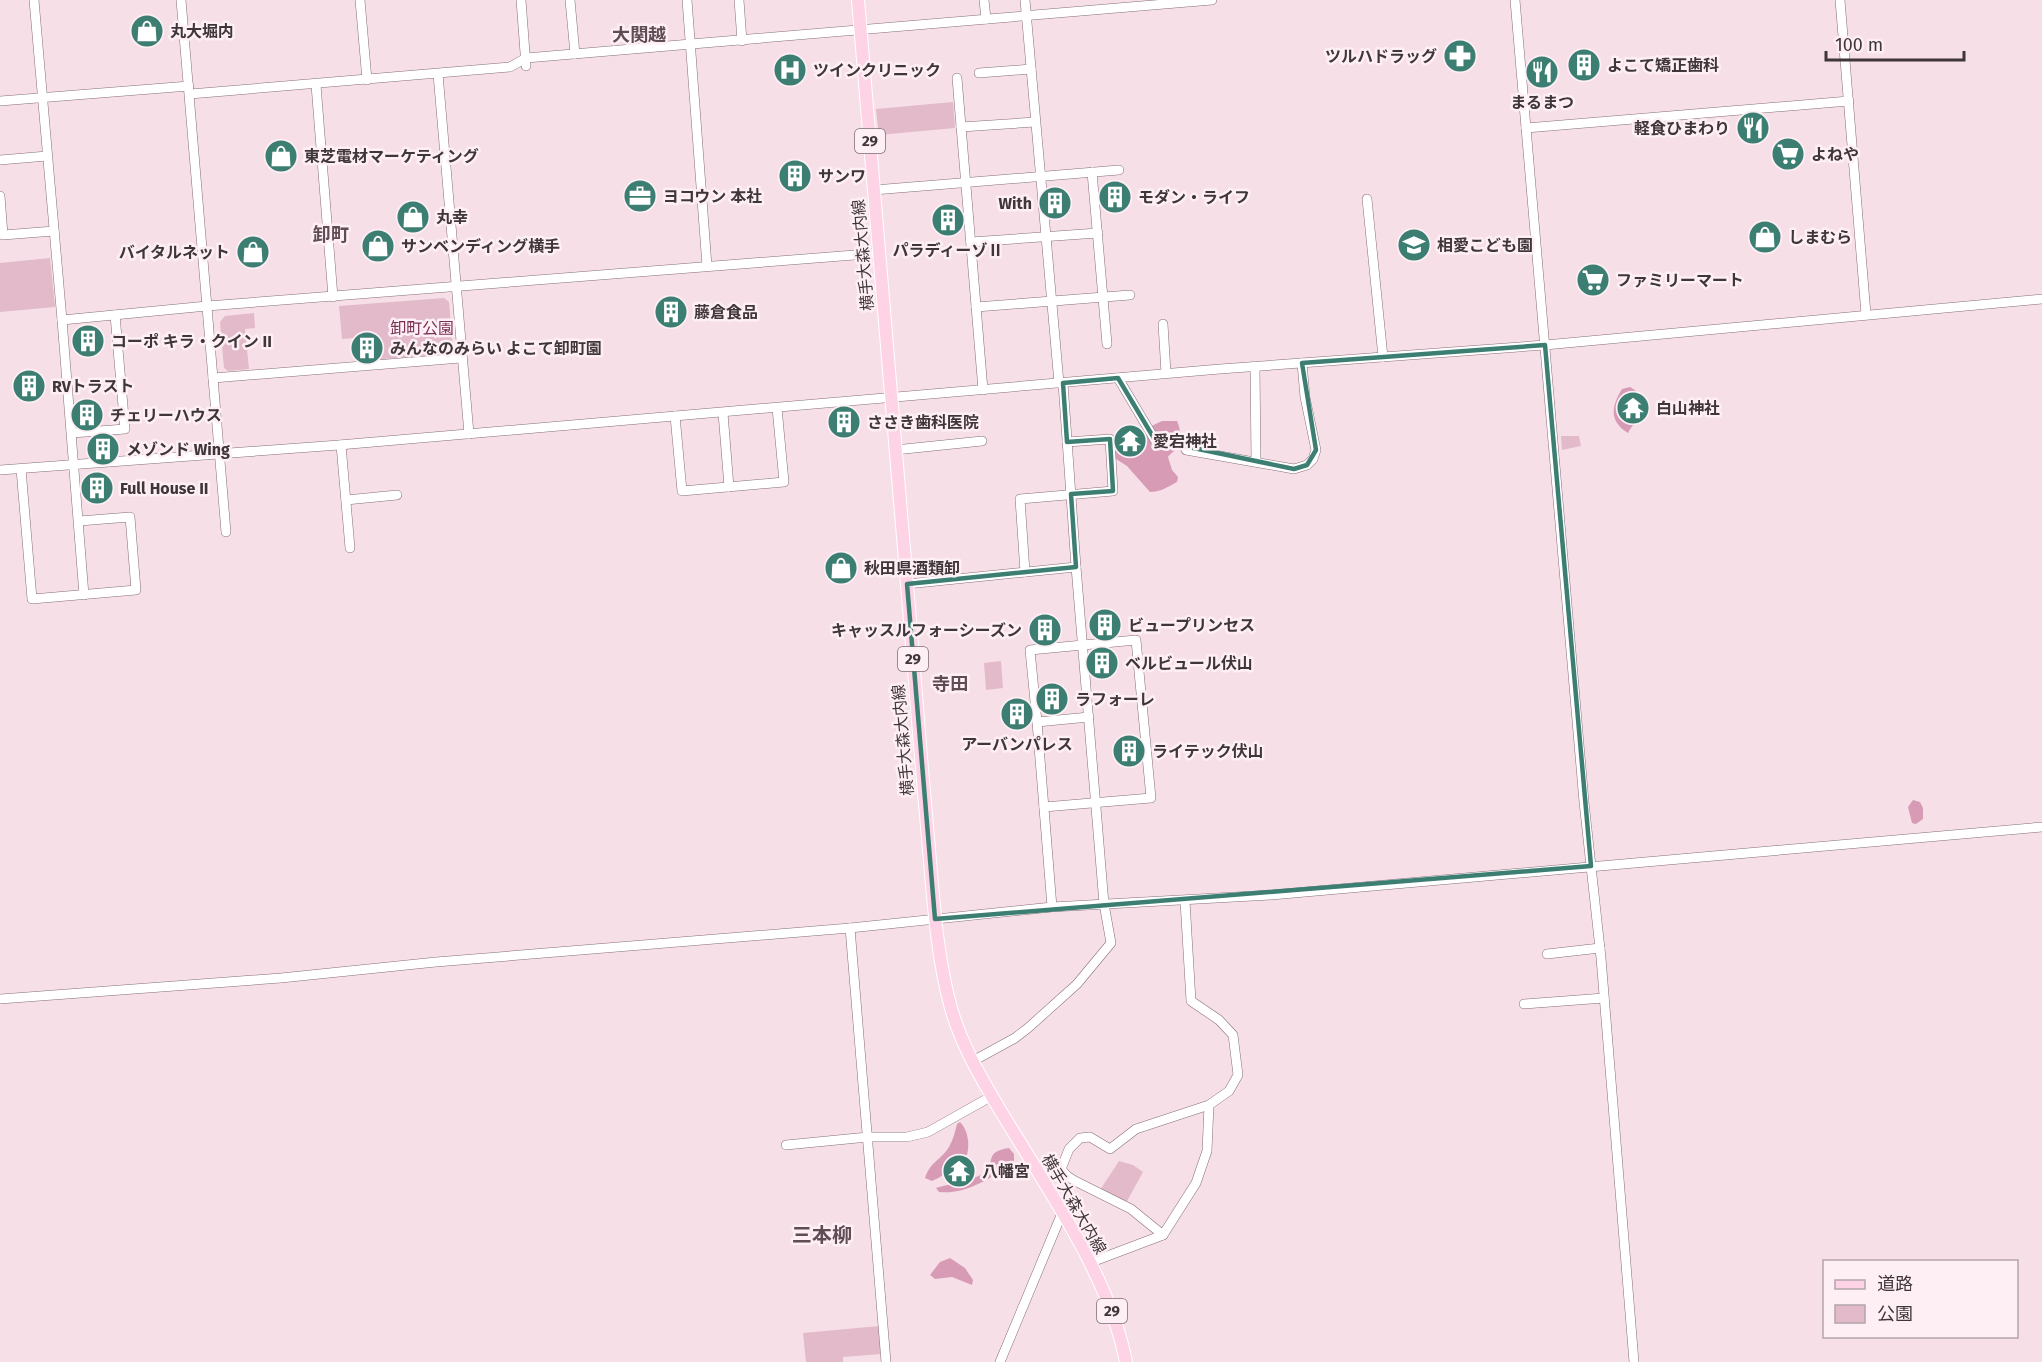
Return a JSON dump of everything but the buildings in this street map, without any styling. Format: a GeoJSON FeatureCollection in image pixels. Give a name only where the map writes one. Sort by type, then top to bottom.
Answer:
{"type":"FeatureCollection","features":[{"type":"Feature","properties":{"kind":"main road","name":"横手大森大内線"},"geometry":{"type":"LineString","coordinates":[[858,0],[935,919],[951,1009],[973,1061],[992,1096],[1089,1263],[1117,1321],[1126,1362]]}},
{"type":"Feature","properties":{"kind":"street"},"geometry":{"type":"LineString","coordinates":[[34,0],[84,595]]}},
{"type":"Feature","properties":{"kind":"street"},"geometry":{"type":"LineString","coordinates":[[181,0],[226,532]]}},
{"type":"Feature","properties":{"kind":"street"},"geometry":{"type":"LineString","coordinates":[[360,0],[367,80]]}},
{"type":"Feature","properties":{"kind":"street"},"geometry":{"type":"LineString","coordinates":[[521,0],[526,62]]}},
{"type":"Feature","properties":{"kind":"street"},"geometry":{"type":"LineString","coordinates":[[570,0],[575,54]]}},
{"type":"Feature","properties":{"kind":"street"},"geometry":{"type":"LineString","coordinates":[[687,0],[707,266]]}},
{"type":"Feature","properties":{"kind":"street"},"geometry":{"type":"LineString","coordinates":[[739,0],[742,41]]}},
{"type":"Feature","properties":{"kind":"street"},"geometry":{"type":"LineString","coordinates":[[984,0],[986,18]]}},
{"type":"Feature","properties":{"kind":"street"},"geometry":{"type":"LineString","coordinates":[[973,1061],[1015,1038],[1077,984],[1111,943],[1104,904],[1067,442],[1051,302],[1025,0]]}},
{"type":"Feature","properties":{"kind":"street"},"geometry":{"type":"LineString","coordinates":[[0,101],[316,85],[510,67],[575,54],[1212,0]]}},
{"type":"Feature","properties":{"kind":"street"},"geometry":{"type":"LineString","coordinates":[[1515,0],[1600,948],[1634,1362]]}},
{"type":"Feature","properties":{"kind":"street"},"geometry":{"type":"LineString","coordinates":[[1840,0],[1866,314]]}},
{"type":"Feature","properties":{"kind":"street"},"geometry":{"type":"LineString","coordinates":[[979,74],[1031,69]]}},
{"type":"Feature","properties":{"kind":"street"},"geometry":{"type":"LineString","coordinates":[[438,74],[469,434]]}},
{"type":"Feature","properties":{"kind":"street"},"geometry":{"type":"LineString","coordinates":[[957,78],[983,390]]}},
{"type":"Feature","properties":{"kind":"street"},"geometry":{"type":"LineString","coordinates":[[316,85],[333,297]]}},
{"type":"Feature","properties":{"kind":"street"},"geometry":{"type":"LineString","coordinates":[[1526,128],[1849,101]]}},
{"type":"Feature","properties":{"kind":"street"},"geometry":{"type":"LineString","coordinates":[[961,127],[1035,122]]}},
{"type":"Feature","properties":{"kind":"street"},"geometry":{"type":"LineString","coordinates":[[0,160],[47,156]]}},
{"type":"Feature","properties":{"kind":"street"},"geometry":{"type":"LineString","coordinates":[[874,190],[1119,170]]}},
{"type":"Feature","properties":{"kind":"street"},"geometry":{"type":"LineString","coordinates":[[1092,172],[1107,344]]}},
{"type":"Feature","properties":{"kind":"street"},"geometry":{"type":"LineString","coordinates":[[0,196],[3,235],[54,231]]}},
{"type":"Feature","properties":{"kind":"street"},"geometry":{"type":"LineString","coordinates":[[1367,199],[1383,357]]}},
{"type":"Feature","properties":{"kind":"street"},"geometry":{"type":"LineString","coordinates":[[971,242],[1098,234]]}},
{"type":"Feature","properties":{"kind":"street"},"geometry":{"type":"LineString","coordinates":[[62,320],[207,306],[880,253]]}},
{"type":"Feature","properties":{"kind":"street"},"geometry":{"type":"LineString","coordinates":[[976,307],[1130,295]]}},
{"type":"Feature","properties":{"kind":"street"},"geometry":{"type":"LineString","coordinates":[[0,470],[341,445],[1255,366],[1545,345],[2042,299]]}},
{"type":"Feature","properties":{"kind":"street"},"geometry":{"type":"LineString","coordinates":[[72,433],[125,429],[115,315]]}},
{"type":"Feature","properties":{"kind":"street"},"geometry":{"type":"LineString","coordinates":[[1163,324],[1166,374]]}},
{"type":"Feature","properties":{"kind":"street"},"geometry":{"type":"LineString","coordinates":[[213,378],[461,358]]}},
{"type":"Feature","properties":{"kind":"street"},"geometry":{"type":"LineString","coordinates":[[1118,378],[1155,440],[1185,446],[1186,450],[1294,469],[1307,465],[1313,459],[1316,450],[1305,397],[1302,363]]}},
{"type":"Feature","properties":{"kind":"street"},"geometry":{"type":"LineString","coordinates":[[1255,366],[1257,462]]}},
{"type":"Feature","properties":{"kind":"street"},"geometry":{"type":"LineString","coordinates":[[675,416],[682,491],[784,482],[777,408]]}},
{"type":"Feature","properties":{"kind":"street"},"geometry":{"type":"LineString","coordinates":[[723,413],[729,487]]}},
{"type":"Feature","properties":{"kind":"street"},"geometry":{"type":"LineString","coordinates":[[1025,572],[1020,499],[1113,490],[1110,439],[1067,442]]}},
{"type":"Feature","properties":{"kind":"street"},"geometry":{"type":"LineString","coordinates":[[895,450],[982,441]]}},
{"type":"Feature","properties":{"kind":"street"},"geometry":{"type":"LineString","coordinates":[[341,445],[350,548]]}},
{"type":"Feature","properties":{"kind":"street"},"geometry":{"type":"LineString","coordinates":[[21,469],[33,599],[136,590],[130,517],[79,521]]}},
{"type":"Feature","properties":{"kind":"street"},"geometry":{"type":"LineString","coordinates":[[346,500],[397,495]]}},
{"type":"Feature","properties":{"kind":"street"},"geometry":{"type":"LineString","coordinates":[[907,584],[1076,567]]}},
{"type":"Feature","properties":{"kind":"street"},"geometry":{"type":"LineString","coordinates":[[1044,807],[1151,798],[1136,640],[1030,650],[1052,907]]}},
{"type":"Feature","properties":{"kind":"street"},"geometry":{"type":"LineString","coordinates":[[1037,722],[1089,717]]}},
{"type":"Feature","properties":{"kind":"street"},"geometry":{"type":"LineString","coordinates":[[0,999],[281,978],[436,962],[850,928],[1052,907],[1185,901],[2042,827]]}},
{"type":"Feature","properties":{"kind":"street"},"geometry":{"type":"LineString","coordinates":[[1043,1182],[1060,1169],[1069,1149],[1080,1138],[1090,1137],[1110,1149],[1136,1130],[1209,1104],[1229,1091],[1238,1076],[1233,1035],[1219,1020],[1191,1001],[1185,901]]}},
{"type":"Feature","properties":{"kind":"street"},"geometry":{"type":"LineString","coordinates":[[850,928],[886,1362]]}},
{"type":"Feature","properties":{"kind":"street"},"geometry":{"type":"LineString","coordinates":[[1547,954],[1600,948]]}},
{"type":"Feature","properties":{"kind":"street"},"geometry":{"type":"LineString","coordinates":[[1524,1004],[1604,998]]}},
{"type":"Feature","properties":{"kind":"street"},"geometry":{"type":"LineString","coordinates":[[786,1145],[868,1137],[907,1137],[928,1132],[992,1096]]}},
{"type":"Feature","properties":{"kind":"street"},"geometry":{"type":"LineString","coordinates":[[1089,1263],[1164,1235],[1196,1183],[1204,1162],[1207,1151],[1209,1104]]}},
{"type":"Feature","properties":{"kind":"street"},"geometry":{"type":"LineString","coordinates":[[1060,1169],[1075,1181],[1131,1209],[1164,1235]]}},
{"type":"Feature","properties":{"kind":"street"},"geometry":{"type":"LineString","coordinates":[[1000,1362],[1062,1213]]}},
{"type":"Feature","properties":{"kind":"highlighted area"},"geometry":{"type":"Polygon","coordinates":[[[1545,345],[1591,866],[935,919],[907,584],[1076,567],[1071,494],[1113,491],[1110,439],[1067,442],[1063,383],[1118,378],[1155,440],[1294,469],[1307,465],[1316,450],[1302,363],[1545,345]]]}},
{"type":"Feature","properties":{"kind":"green space"},"geometry":{"type":"Polygon","coordinates":[[[953,102],[955,128],[879,135],[876,109],[953,102]]]}},
{"type":"Feature","properties":{"kind":"green space"},"geometry":{"type":"Polygon","coordinates":[[[50,258],[55,307],[0,312],[0,263],[50,258]]]}},
{"type":"Feature","properties":{"kind":"green space","name":"卸町公園"},"geometry":{"type":"Polygon","coordinates":[[[444,298],[449,302],[453,349],[449,354],[381,359],[379,336],[342,339],[339,306],[444,298]]]}},
{"type":"Feature","properties":{"kind":"green space"},"geometry":{"type":"Polygon","coordinates":[[[254,313],[255,328],[245,329],[249,369],[228,371],[224,368],[220,322],[225,316],[254,313]]]}},
{"type":"Feature","properties":{"kind":"green space"},"geometry":{"type":"Polygon","coordinates":[[[1561,436],[1579,436],[1581,446],[1562,450],[1561,436]]]}},
{"type":"Feature","properties":{"kind":"green space"},"geometry":{"type":"Polygon","coordinates":[[[1001,661],[1003,688],[986,690],[984,663],[1001,661]]]}},
{"type":"Feature","properties":{"kind":"green space"},"geometry":{"type":"Polygon","coordinates":[[[1119,1161],[1133,1165],[1143,1172],[1126,1203],[1100,1190],[1119,1161]]]}},
{"type":"Feature","properties":{"kind":"green space"},"geometry":{"type":"Polygon","coordinates":[[[879,1326],[881,1354],[843,1357],[843,1362],[806,1362],[803,1333],[879,1326]]]}},
{"type":"Feature","properties":{"kind":"shaded area"},"geometry":{"type":"Polygon","coordinates":[[[1630,387],[1644,396],[1645,409],[1628,433],[1615,419],[1614,408],[1622,389],[1630,387]]]}},
{"type":"Feature","properties":{"kind":"shaded area"},"geometry":{"type":"Polygon","coordinates":[[[1162,421],[1177,421],[1178,424],[1179,444],[1168,457],[1172,470],[1178,477],[1177,482],[1170,486],[1150,492],[1127,466],[1113,457],[1114,441],[1117,433],[1124,427],[1130,425],[1141,431],[1162,421]]]}},
{"type":"Feature","properties":{"kind":"shaded area"},"geometry":{"type":"Polygon","coordinates":[[[1913,800],[1920,802],[1923,808],[1923,819],[1916,824],[1912,823],[1908,807],[1913,800]]]}},
{"type":"Feature","properties":{"kind":"shaded area"},"geometry":{"type":"Polygon","coordinates":[[[960,1122],[968,1137],[967,1155],[951,1170],[936,1179],[932,1181],[925,1178],[930,1168],[949,1147],[957,1124],[960,1122]]]}},
{"type":"Feature","properties":{"kind":"shaded area"},"geometry":{"type":"Polygon","coordinates":[[[1009,1148],[1014,1154],[1014,1161],[979,1184],[960,1191],[939,1192],[936,1188],[981,1175],[988,1168],[993,1154],[1009,1148]]]}},
{"type":"Feature","properties":{"kind":"shaded area"},"geometry":{"type":"Polygon","coordinates":[[[950,1258],[965,1268],[973,1280],[972,1285],[952,1277],[935,1279],[930,1275],[940,1262],[950,1258]]]}},
{"type":"Feature","properties":{"kind":"place","name":"丸大堀内"},"geometry":{"type":"Point","coordinates":[147,31]}},
{"type":"Feature","properties":{"kind":"place","name":"ツルハドラッグ"},"geometry":{"type":"Point","coordinates":[1460,56]}},
{"type":"Feature","properties":{"kind":"place","name":"よこて矯正歯科"},"geometry":{"type":"Point","coordinates":[1584,65]}},
{"type":"Feature","properties":{"kind":"place","name":"ツインクリニック"},"geometry":{"type":"Point","coordinates":[790,70]}},
{"type":"Feature","properties":{"kind":"place","name":"まるまつ"},"geometry":{"type":"Point","coordinates":[1542,72]}},
{"type":"Feature","properties":{"kind":"place","name":"軽食ひまわり"},"geometry":{"type":"Point","coordinates":[1753,128]}},
{"type":"Feature","properties":{"kind":"place","name":"よねや"},"geometry":{"type":"Point","coordinates":[1788,154]}},
{"type":"Feature","properties":{"kind":"place","name":"東芝電材マーケティング"},"geometry":{"type":"Point","coordinates":[281,156]}},
{"type":"Feature","properties":{"kind":"place","name":"サンワ"},"geometry":{"type":"Point","coordinates":[795,176]}},
{"type":"Feature","properties":{"kind":"place","name":"ヨコウン 本社"},"geometry":{"type":"Point","coordinates":[640,196]}},
{"type":"Feature","properties":{"kind":"place","name":"モダン・ライフ"},"geometry":{"type":"Point","coordinates":[1115,197]}},
{"type":"Feature","properties":{"kind":"place","name":"With"},"geometry":{"type":"Point","coordinates":[1055,203]}},
{"type":"Feature","properties":{"kind":"place","name":"丸幸"},"geometry":{"type":"Point","coordinates":[413,217]}},
{"type":"Feature","properties":{"kind":"place","name":"パラディーゾⅡ"},"geometry":{"type":"Point","coordinates":[948,220]}},
{"type":"Feature","properties":{"kind":"place","name":"しまむら"},"geometry":{"type":"Point","coordinates":[1765,237]}},
{"type":"Feature","properties":{"kind":"place","name":"相愛こども園"},"geometry":{"type":"Point","coordinates":[1414,245]}},
{"type":"Feature","properties":{"kind":"place","name":"サンベンディング横手"},"geometry":{"type":"Point","coordinates":[378,246]}},
{"type":"Feature","properties":{"kind":"place","name":"バイタルネット"},"geometry":{"type":"Point","coordinates":[253,252]}},
{"type":"Feature","properties":{"kind":"place","name":"ファミリーマート"},"geometry":{"type":"Point","coordinates":[1593,280]}},
{"type":"Feature","properties":{"kind":"place","name":"藤倉食品"},"geometry":{"type":"Point","coordinates":[671,312]}},
{"type":"Feature","properties":{"kind":"place","name":"コーポ キラ・クイン II"},"geometry":{"type":"Point","coordinates":[88,341]}},
{"type":"Feature","properties":{"kind":"place","name":"みんなのみらい よこて卸町園"},"geometry":{"type":"Point","coordinates":[367,348]}},
{"type":"Feature","properties":{"kind":"place","name":"RVトラスト"},"geometry":{"type":"Point","coordinates":[29,386]}},
{"type":"Feature","properties":{"kind":"place","name":"白山神社"},"geometry":{"type":"Point","coordinates":[1633,408]}},
{"type":"Feature","properties":{"kind":"place","name":"チェリーハウス"},"geometry":{"type":"Point","coordinates":[87,415]}},
{"type":"Feature","properties":{"kind":"place","name":"ささき歯科医院"},"geometry":{"type":"Point","coordinates":[844,422]}},
{"type":"Feature","properties":{"kind":"place","name":"愛宕神社"},"geometry":{"type":"Point","coordinates":[1130,441]}},
{"type":"Feature","properties":{"kind":"place","name":"メゾンド Wing"},"geometry":{"type":"Point","coordinates":[103,449]}},
{"type":"Feature","properties":{"kind":"place","name":"Full House II"},"geometry":{"type":"Point","coordinates":[97,488]}},
{"type":"Feature","properties":{"kind":"place","name":"秋田県酒類卸"},"geometry":{"type":"Point","coordinates":[841,568]}},
{"type":"Feature","properties":{"kind":"place","name":"ビュープリンセス"},"geometry":{"type":"Point","coordinates":[1105,625]}},
{"type":"Feature","properties":{"kind":"place","name":"キャッスルフォーシーズン"},"geometry":{"type":"Point","coordinates":[1045,630]}},
{"type":"Feature","properties":{"kind":"place","name":"ベルビュール伏山"},"geometry":{"type":"Point","coordinates":[1102,663]}},
{"type":"Feature","properties":{"kind":"place","name":"ラフォーレ"},"geometry":{"type":"Point","coordinates":[1052,699]}},
{"type":"Feature","properties":{"kind":"place","name":"アーバンパレス"},"geometry":{"type":"Point","coordinates":[1017,714]}},
{"type":"Feature","properties":{"kind":"place","name":"ライテック伏山"},"geometry":{"type":"Point","coordinates":[1129,751]}},
{"type":"Feature","properties":{"kind":"place","name":"八幡宮"},"geometry":{"type":"Point","coordinates":[959,1171]}},
{"type":"Feature","properties":{"kind":"district","name":"大関越"},"geometry":{"type":"Point","coordinates":[639,35]}},
{"type":"Feature","properties":{"kind":"district","name":"卸町"},"geometry":{"type":"Point","coordinates":[331,235]}},
{"type":"Feature","properties":{"kind":"district","name":"寺田"},"geometry":{"type":"Point","coordinates":[950,684]}},
{"type":"Feature","properties":{"kind":"district","name":"三本柳"},"geometry":{"type":"Point","coordinates":[822,1235]}}]}
